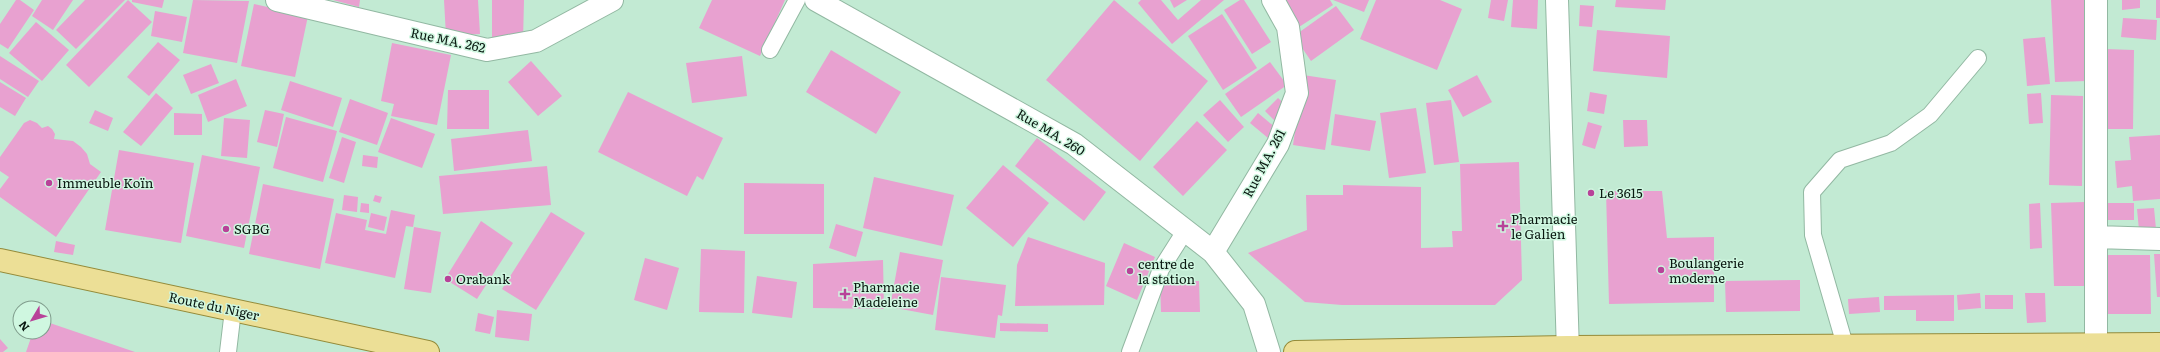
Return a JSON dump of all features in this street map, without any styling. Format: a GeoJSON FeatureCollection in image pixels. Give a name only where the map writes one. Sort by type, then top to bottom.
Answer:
{"type":"FeatureCollection","features":[{"type":"Feature","properties":{"kind":"main road","name":"Route du Niger"},"geometry":{"type":"LineString","coordinates":[[0,260],[428,352]]}},
{"type":"Feature","properties":{"kind":"main road"},"geometry":{"type":"LineString","coordinates":[[1295,352],[1845,345],[1868,348],[2160,344]]}},
{"type":"Feature","properties":{"kind":"street","name":"Rue MA. 262"},"geometry":{"type":"LineString","coordinates":[[277,0],[487,50],[536,41],[612,0]]}},
{"type":"Feature","properties":{"kind":"street","name":"Rue MA. 260"},"geometry":{"type":"LineString","coordinates":[[816,0],[1074,144],[1213,252],[1254,304],[1269,352]]}},
{"type":"Feature","properties":{"kind":"street","name":"Rue MA. 261"},"geometry":{"type":"LineString","coordinates":[[1213,252],[1278,144],[1297,94],[1288,27],[1273,0]]}},
{"type":"Feature","properties":{"kind":"street"},"geometry":{"type":"LineString","coordinates":[[1557,0],[1568,349]]}},
{"type":"Feature","properties":{"kind":"street"},"geometry":{"type":"LineString","coordinates":[[2096,0],[2096,345]]}},
{"type":"Feature","properties":{"kind":"street"},"geometry":{"type":"LineString","coordinates":[[2096,237],[2160,239]]}},
{"type":"Feature","properties":{"kind":"lane"},"geometry":{"type":"LineString","coordinates":[[770,50],[797,0]]}},
{"type":"Feature","properties":{"kind":"lane"},"geometry":{"type":"LineString","coordinates":[[1845,345],[1813,235],[1812,192],[1840,160],[1891,143],[1930,115],[1978,58]]}},
{"type":"Feature","properties":{"kind":"lane"},"geometry":{"type":"LineString","coordinates":[[1130,352],[1161,269],[1185,231]]}},
{"type":"Feature","properties":{"kind":"lane"},"geometry":{"type":"LineString","coordinates":[[228,352],[233,310]]}},
{"type":"Feature","properties":{"kind":"building"},"geometry":{"type":"Polygon","coordinates":[[[16,0],[20,0],[34,10],[8,49],[0,44],[0,24],[16,0]]]}},
{"type":"Feature","properties":{"kind":"building"},"geometry":{"type":"Polygon","coordinates":[[[42,0],[73,0],[53,30],[32,16],[42,0]]]}},
{"type":"Feature","properties":{"kind":"building"},"geometry":{"type":"Polygon","coordinates":[[[85,0],[125,0],[76,49],[56,30],[85,0]]]}},
{"type":"Feature","properties":{"kind":"building"},"geometry":{"type":"Polygon","coordinates":[[[128,0],[152,22],[89,87],[66,65],[128,0]]]}},
{"type":"Feature","properties":{"kind":"building"},"geometry":{"type":"Polygon","coordinates":[[[132,0],[164,0],[162,8],[132,2],[132,0]]]}},
{"type":"Feature","properties":{"kind":"building"},"geometry":{"type":"Polygon","coordinates":[[[193,0],[249,1],[237,63],[183,53],[193,0]]]}},
{"type":"Feature","properties":{"kind":"building"},"geometry":{"type":"Polygon","coordinates":[[[333,0],[360,0],[359,7],[333,0]]]}},
{"type":"Feature","properties":{"kind":"building"},"geometry":{"type":"Polygon","coordinates":[[[444,0],[478,0],[480,34],[446,36],[444,0]]]}},
{"type":"Feature","properties":{"kind":"building"},"geometry":{"type":"Polygon","coordinates":[[[492,0],[524,0],[523,41],[492,41],[492,0]]]}},
{"type":"Feature","properties":{"kind":"building"},"geometry":{"type":"Polygon","coordinates":[[[712,0],[785,0],[760,56],[699,28],[712,0]]]}},
{"type":"Feature","properties":{"kind":"building"},"geometry":{"type":"Polygon","coordinates":[[[1114,0],[1208,81],[1140,161],[1046,80],[1114,0]]]}},
{"type":"Feature","properties":{"kind":"building"},"geometry":{"type":"Polygon","coordinates":[[[1141,0],[1161,0],[1178,20],[1201,0],[1224,0],[1172,44],[1138,3],[1141,0]]]}},
{"type":"Feature","properties":{"kind":"building"},"geometry":{"type":"Polygon","coordinates":[[[1170,0],[1187,0],[1174,8],[1170,0]]]}},
{"type":"Feature","properties":{"kind":"building"},"geometry":{"type":"Polygon","coordinates":[[[1240,0],[1244,0],[1271,42],[1252,54],[1224,10],[1240,0]]]}},
{"type":"Feature","properties":{"kind":"building"},"geometry":{"type":"Polygon","coordinates":[[[1282,0],[1330,0],[1333,5],[1299,27],[1282,0]]]}},
{"type":"Feature","properties":{"kind":"building"},"geometry":{"type":"Polygon","coordinates":[[[1333,0],[1369,0],[1364,12],[1333,0]]]}},
{"type":"Feature","properties":{"kind":"building"},"geometry":{"type":"Polygon","coordinates":[[[1376,0],[1440,0],[1462,9],[1437,70],[1360,39],[1376,0]]]}},
{"type":"Feature","properties":{"kind":"building"},"geometry":{"type":"Polygon","coordinates":[[[1491,0],[1508,0],[1504,21],[1488,18],[1491,0]]]}},
{"type":"Feature","properties":{"kind":"building"},"geometry":{"type":"Polygon","coordinates":[[[1513,0],[1538,0],[1537,29],[1511,27],[1513,0]]]}},
{"type":"Feature","properties":{"kind":"building"},"geometry":{"type":"Polygon","coordinates":[[[1616,0],[1666,0],[1665,10],[1615,7],[1616,0]]]}},
{"type":"Feature","properties":{"kind":"building"},"geometry":{"type":"Polygon","coordinates":[[[2051,0],[2084,0],[2087,81],[2055,82],[2051,0]]]}},
{"type":"Feature","properties":{"kind":"building"},"geometry":{"type":"Polygon","coordinates":[[[2122,0],[2140,0],[2140,8],[2122,10],[2122,0]]]}},
{"type":"Feature","properties":{"kind":"building"},"geometry":{"type":"Polygon","coordinates":[[[2156,0],[2160,0],[2160,18],[2156,18],[2156,0]]]}},
{"type":"Feature","properties":{"kind":"building"},"geometry":{"type":"Polygon","coordinates":[[[254,4],[308,16],[295,77],[241,66],[254,4]]]}},
{"type":"Feature","properties":{"kind":"building"},"geometry":{"type":"Polygon","coordinates":[[[1580,5],[1594,6],[1592,27],[1579,26],[1580,5]]]}},
{"type":"Feature","properties":{"kind":"building"},"geometry":{"type":"Polygon","coordinates":[[[1336,6],[1354,30],[1311,61],[1294,36],[1336,6]]]}},
{"type":"Feature","properties":{"kind":"building"},"geometry":{"type":"Polygon","coordinates":[[[155,11],[187,17],[182,42],[151,36],[155,11]]]}},
{"type":"Feature","properties":{"kind":"building"},"geometry":{"type":"Polygon","coordinates":[[[1222,14],[1257,68],[1223,90],[1188,36],[1222,14]]]}},
{"type":"Feature","properties":{"kind":"building"},"geometry":{"type":"Polygon","coordinates":[[[2123,18],[2157,20],[2156,40],[2121,37],[2123,18]]]}},
{"type":"Feature","properties":{"kind":"building"},"geometry":{"type":"Polygon","coordinates":[[[36,22],[69,50],[42,81],[9,53],[36,22]]]}},
{"type":"Feature","properties":{"kind":"building"},"geometry":{"type":"Polygon","coordinates":[[[1597,30],[1670,36],[1667,78],[1593,71],[1597,30]]]}},
{"type":"Feature","properties":{"kind":"building"},"geometry":{"type":"Polygon","coordinates":[[[2045,37],[2050,84],[2027,86],[2023,39],[2045,37]]]}},
{"type":"Feature","properties":{"kind":"building"},"geometry":{"type":"Polygon","coordinates":[[[158,42],[180,60],[149,96],[127,77],[158,42]]]}},
{"type":"Feature","properties":{"kind":"building"},"geometry":{"type":"Polygon","coordinates":[[[392,43],[451,55],[437,125],[391,116],[394,104],[381,101],[392,43]]]}},
{"type":"Feature","properties":{"kind":"building"},"geometry":{"type":"Polygon","coordinates":[[[2105,49],[2134,50],[2133,129],[2105,129],[2105,49]]]}},
{"type":"Feature","properties":{"kind":"building"},"geometry":{"type":"Polygon","coordinates":[[[831,50],[901,92],[876,134],[806,92],[831,50]]]}},
{"type":"Feature","properties":{"kind":"building"},"geometry":{"type":"Polygon","coordinates":[[[0,56],[39,81],[28,97],[0,79],[0,56]]]}},
{"type":"Feature","properties":{"kind":"building"},"geometry":{"type":"Polygon","coordinates":[[[742,56],[747,96],[692,103],[686,63],[742,56]]]}},
{"type":"Feature","properties":{"kind":"building"},"geometry":{"type":"Polygon","coordinates":[[[531,61],[562,96],[538,116],[508,82],[531,61]]]}},
{"type":"Feature","properties":{"kind":"building"},"geometry":{"type":"Polygon","coordinates":[[[1270,62],[1287,85],[1241,117],[1225,94],[1270,62]]]}},
{"type":"Feature","properties":{"kind":"building"},"geometry":{"type":"Polygon","coordinates":[[[211,64],[219,83],[191,94],[183,75],[211,64]]]}},
{"type":"Feature","properties":{"kind":"building"},"geometry":{"type":"Polygon","coordinates":[[[1303,75],[1336,80],[1325,150],[1293,145],[1303,75]]]}},
{"type":"Feature","properties":{"kind":"building"},"geometry":{"type":"Polygon","coordinates":[[[1477,75],[1492,102],[1463,117],[1448,90],[1477,75]]]}},
{"type":"Feature","properties":{"kind":"building"},"geometry":{"type":"Polygon","coordinates":[[[236,79],[247,106],[208,122],[198,95],[236,79]]]}},
{"type":"Feature","properties":{"kind":"building"},"geometry":{"type":"Polygon","coordinates":[[[290,81],[342,98],[333,127],[281,110],[290,81]]]}},
{"type":"Feature","properties":{"kind":"building"},"geometry":{"type":"Polygon","coordinates":[[[0,82],[26,98],[15,116],[0,107],[0,82]]]}},
{"type":"Feature","properties":{"kind":"building"},"geometry":{"type":"Polygon","coordinates":[[[448,90],[489,90],[489,129],[447,129],[448,90]]]}},
{"type":"Feature","properties":{"kind":"building"},"geometry":{"type":"Polygon","coordinates":[[[628,92],[723,138],[703,180],[697,176],[687,196],[598,152],[628,92]]]}},
{"type":"Feature","properties":{"kind":"building"},"geometry":{"type":"Polygon","coordinates":[[[1590,92],[1607,95],[1604,114],[1587,111],[1590,92]]]}},
{"type":"Feature","properties":{"kind":"building"},"geometry":{"type":"Polygon","coordinates":[[[156,93],[173,108],[141,146],[123,132],[156,93]]]}},
{"type":"Feature","properties":{"kind":"building"},"geometry":{"type":"Polygon","coordinates":[[[2041,93],[2043,123],[2029,124],[2027,94],[2041,93]]]}},
{"type":"Feature","properties":{"kind":"building"},"geometry":{"type":"Polygon","coordinates":[[[2051,95],[2083,96],[2082,186],[2049,185],[2051,95]]]}},
{"type":"Feature","properties":{"kind":"building"},"geometry":{"type":"Polygon","coordinates":[[[1278,98],[1290,109],[1277,123],[1265,111],[1278,98]]]}},
{"type":"Feature","properties":{"kind":"building"},"geometry":{"type":"Polygon","coordinates":[[[350,99],[388,113],[377,145],[339,132],[350,99]]]}},
{"type":"Feature","properties":{"kind":"building"},"geometry":{"type":"Polygon","coordinates":[[[1220,100],[1244,127],[1228,142],[1203,115],[1220,100]]]}},
{"type":"Feature","properties":{"kind":"building"},"geometry":{"type":"Polygon","coordinates":[[[1451,100],[1459,162],[1434,165],[1426,103],[1451,100]]]}},
{"type":"Feature","properties":{"kind":"building"},"geometry":{"type":"Polygon","coordinates":[[[1416,108],[1426,173],[1389,178],[1380,113],[1416,108]]]}},
{"type":"Feature","properties":{"kind":"building"},"geometry":{"type":"Polygon","coordinates":[[[95,110],[113,118],[108,131],[89,123],[95,110]]]}},
{"type":"Feature","properties":{"kind":"building"},"geometry":{"type":"Polygon","coordinates":[[[265,110],[284,114],[277,147],[257,142],[265,110]]]}},
{"type":"Feature","properties":{"kind":"building"},"geometry":{"type":"Polygon","coordinates":[[[174,113],[202,114],[202,135],[174,135],[174,113]]]}},
{"type":"Feature","properties":{"kind":"building"},"geometry":{"type":"Polygon","coordinates":[[[1258,113],[1276,128],[1268,138],[1250,123],[1258,113]]]}},
{"type":"Feature","properties":{"kind":"building"},"geometry":{"type":"Polygon","coordinates":[[[1335,114],[1376,121],[1370,151],[1331,145],[1335,114]]]}},
{"type":"Feature","properties":{"kind":"building"},"geometry":{"type":"Polygon","coordinates":[[[286,117],[337,131],[323,182],[273,168],[286,117]]]}},
{"type":"Feature","properties":{"kind":"building"},"geometry":{"type":"Polygon","coordinates":[[[224,118],[250,120],[247,158],[221,156],[224,118]]]}},
{"type":"Feature","properties":{"kind":"building"},"geometry":{"type":"Polygon","coordinates":[[[391,118],[435,134],[422,168],[378,152],[391,118]]]}},
{"type":"Feature","properties":{"kind":"building","name":"Immeuble Koïn"},"geometry":{"type":"Polygon","coordinates":[[[30,120],[37,123],[42,128],[48,126],[52,129],[55,134],[54,139],[73,141],[87,154],[90,164],[101,172],[56,237],[0,197],[0,189],[9,177],[0,171],[0,157],[24,123],[30,120]]]}},
{"type":"Feature","properties":{"kind":"building"},"geometry":{"type":"Polygon","coordinates":[[[1623,120],[1647,120],[1648,146],[1624,147],[1623,120]]]}},
{"type":"Feature","properties":{"kind":"building"},"geometry":{"type":"Polygon","coordinates":[[[1197,121],[1227,150],[1183,196],[1153,167],[1197,121]]]}},
{"type":"Feature","properties":{"kind":"building"},"geometry":{"type":"Polygon","coordinates":[[[1588,122],[1602,126],[1595,149],[1582,145],[1588,122]]]}},
{"type":"Feature","properties":{"kind":"building"},"geometry":{"type":"Polygon","coordinates":[[[528,130],[532,161],[454,171],[451,139],[528,130]]]}},
{"type":"Feature","properties":{"kind":"building"},"geometry":{"type":"Polygon","coordinates":[[[2160,135],[2160,199],[2133,201],[2132,186],[2117,188],[2115,161],[2131,160],[2129,137],[2160,135]]]}},
{"type":"Feature","properties":{"kind":"building"},"geometry":{"type":"Polygon","coordinates":[[[342,137],[356,142],[344,183],[329,178],[342,137]]]}},
{"type":"Feature","properties":{"kind":"building"},"geometry":{"type":"Polygon","coordinates":[[[1037,138],[1106,192],[1084,221],[1015,166],[1037,138]]]}},
{"type":"Feature","properties":{"kind":"building"},"geometry":{"type":"Polygon","coordinates":[[[119,150],[194,163],[181,243],[105,230],[119,150]]]}},
{"type":"Feature","properties":{"kind":"building"},"geometry":{"type":"Polygon","coordinates":[[[202,155],[260,167],[244,248],[186,236],[202,155]]]}},
{"type":"Feature","properties":{"kind":"building"},"geometry":{"type":"Polygon","coordinates":[[[363,155],[378,157],[377,168],[362,166],[363,155]]]}},
{"type":"Feature","properties":{"kind":"building"},"geometry":{"type":"Polygon","coordinates":[[[1519,162],[1522,280],[1495,305],[1342,305],[1305,302],[1248,253],[1307,230],[1306,195],[1343,195],[1343,185],[1421,187],[1421,248],[1453,247],[1452,231],[1462,231],[1460,164],[1519,162]]]}},
{"type":"Feature","properties":{"kind":"building"},"geometry":{"type":"Polygon","coordinates":[[[1003,165],[1049,203],[1013,247],[966,208],[1003,165]]]}},
{"type":"Feature","properties":{"kind":"building"},"geometry":{"type":"Polygon","coordinates":[[[547,166],[551,205],[443,214],[439,176],[547,166]]]}},
{"type":"Feature","properties":{"kind":"building"},"geometry":{"type":"Polygon","coordinates":[[[874,177],[954,195],[942,246],[863,228],[874,177]]]}},
{"type":"Feature","properties":{"kind":"building"},"geometry":{"type":"Polygon","coordinates":[[[744,183],[824,184],[824,234],[744,234],[744,183]]]}},
{"type":"Feature","properties":{"kind":"building"},"geometry":{"type":"Polygon","coordinates":[[[263,184],[334,199],[320,269],[249,254],[263,184]]]}},
{"type":"Feature","properties":{"kind":"building","name":"Boulangerie moderne"},"geometry":{"type":"Polygon","coordinates":[[[1606,191],[1662,191],[1667,238],[1714,237],[1714,302],[1609,304],[1606,191]]]}},
{"type":"Feature","properties":{"kind":"building"},"geometry":{"type":"Polygon","coordinates":[[[344,195],[358,197],[357,212],[342,210],[344,195]]]}},
{"type":"Feature","properties":{"kind":"building"},"geometry":{"type":"Polygon","coordinates":[[[375,195],[382,197],[380,203],[373,201],[375,195]]]}},
{"type":"Feature","properties":{"kind":"building"},"geometry":{"type":"Polygon","coordinates":[[[2084,202],[2087,286],[2054,286],[2051,203],[2084,202]]]}},
{"type":"Feature","properties":{"kind":"building"},"geometry":{"type":"Polygon","coordinates":[[[361,203],[369,204],[369,213],[360,212],[361,203]]]}},
{"type":"Feature","properties":{"kind":"building"},"geometry":{"type":"Polygon","coordinates":[[[2040,203],[2042,248],[2030,249],[2029,204],[2040,203]]]}},
{"type":"Feature","properties":{"kind":"building"},"geometry":{"type":"Polygon","coordinates":[[[2108,203],[2134,203],[2134,220],[2108,220],[2108,203]]]}},
{"type":"Feature","properties":{"kind":"building"},"geometry":{"type":"Polygon","coordinates":[[[2154,208],[2156,229],[2139,230],[2137,209],[2154,208]]]}},
{"type":"Feature","properties":{"kind":"building"},"geometry":{"type":"Polygon","coordinates":[[[391,210],[415,215],[413,227],[406,226],[395,278],[325,263],[336,213],[367,220],[365,230],[386,234],[391,210]]]}},
{"type":"Feature","properties":{"kind":"building"},"geometry":{"type":"Polygon","coordinates":[[[551,212],[585,233],[536,310],[502,289],[551,212]]]}},
{"type":"Feature","properties":{"kind":"building"},"geometry":{"type":"Polygon","coordinates":[[[371,213],[387,217],[384,231],[368,227],[371,213]]]}},
{"type":"Feature","properties":{"kind":"building"},"geometry":{"type":"Polygon","coordinates":[[[481,221],[513,243],[477,299],[445,279],[481,221]]]}},
{"type":"Feature","properties":{"kind":"building"},"geometry":{"type":"Polygon","coordinates":[[[836,224],[863,232],[856,257],[829,248],[836,224]]]}},
{"type":"Feature","properties":{"kind":"building"},"geometry":{"type":"Polygon","coordinates":[[[414,227],[441,232],[431,293],[404,289],[414,227]]]}},
{"type":"Feature","properties":{"kind":"building"},"geometry":{"type":"Polygon","coordinates":[[[1028,237],[1105,263],[1104,305],[1015,306],[1017,265],[1028,237]]]}},
{"type":"Feature","properties":{"kind":"building"},"geometry":{"type":"Polygon","coordinates":[[[56,241],[75,245],[73,255],[54,252],[56,241]]]}},
{"type":"Feature","properties":{"kind":"building","name":"centre de la station"},"geometry":{"type":"Polygon","coordinates":[[[1124,243],[1155,257],[1137,300],[1106,286],[1124,243]]]}},
{"type":"Feature","properties":{"kind":"building"},"geometry":{"type":"Polygon","coordinates":[[[701,249],[745,251],[744,313],[699,312],[701,249]]]}},
{"type":"Feature","properties":{"kind":"building"},"geometry":{"type":"Polygon","coordinates":[[[900,252],[943,260],[933,315],[890,307],[900,252]]]}},
{"type":"Feature","properties":{"kind":"building"},"geometry":{"type":"Polygon","coordinates":[[[2154,254],[2160,254],[2160,297],[2157,297],[2154,254]]]}},
{"type":"Feature","properties":{"kind":"building"},"geometry":{"type":"Polygon","coordinates":[[[2100,255],[2150,255],[2151,314],[2100,314],[2100,255]]]}},
{"type":"Feature","properties":{"kind":"building"},"geometry":{"type":"Polygon","coordinates":[[[645,258],[679,268],[667,310],[634,300],[645,258]]]}},
{"type":"Feature","properties":{"kind":"building"},"geometry":{"type":"Polygon","coordinates":[[[883,260],[884,309],[813,308],[813,264],[883,260]]]}},
{"type":"Feature","properties":{"kind":"building"},"geometry":{"type":"Polygon","coordinates":[[[757,276],[797,282],[792,318],[752,313],[757,276]]]}},
{"type":"Feature","properties":{"kind":"building"},"geometry":{"type":"Polygon","coordinates":[[[941,277],[1006,285],[1002,316],[998,315],[995,338],[935,330],[941,277]]]}},
{"type":"Feature","properties":{"kind":"building"},"geometry":{"type":"Polygon","coordinates":[[[1800,280],[1800,311],[1726,312],[1725,281],[1800,280]]]}},
{"type":"Feature","properties":{"kind":"building"},"geometry":{"type":"Polygon","coordinates":[[[1199,281],[1200,312],[1161,312],[1160,282],[1199,281]]]}},
{"type":"Feature","properties":{"kind":"building"},"geometry":{"type":"Polygon","coordinates":[[[1980,293],[1981,308],[1958,310],[1957,295],[1980,293]]]}},
{"type":"Feature","properties":{"kind":"building"},"geometry":{"type":"Polygon","coordinates":[[[2025,293],[2045,293],[2046,322],[2027,323],[2025,293]]]}},
{"type":"Feature","properties":{"kind":"building"},"geometry":{"type":"Polygon","coordinates":[[[1954,295],[1954,321],[1916,321],[1916,310],[1884,310],[1884,296],[1954,295]]]}},
{"type":"Feature","properties":{"kind":"building"},"geometry":{"type":"Polygon","coordinates":[[[1985,295],[2013,295],[2013,309],[1985,309],[1985,295]]]}},
{"type":"Feature","properties":{"kind":"building"},"geometry":{"type":"Polygon","coordinates":[[[1879,297],[1880,312],[1849,314],[1848,299],[1879,297]]]}},
{"type":"Feature","properties":{"kind":"building"},"geometry":{"type":"Polygon","coordinates":[[[497,310],[532,314],[529,341],[495,337],[497,310]]]}},
{"type":"Feature","properties":{"kind":"building"},"geometry":{"type":"Polygon","coordinates":[[[478,313],[494,317],[490,334],[475,331],[478,313]]]}},
{"type":"Feature","properties":{"kind":"building"},"geometry":{"type":"Polygon","coordinates":[[[1000,323],[1048,324],[1048,332],[1000,331],[1000,323]]]}},
{"type":"Feature","properties":{"kind":"building"},"geometry":{"type":"Polygon","coordinates":[[[52,324],[135,352],[26,352],[30,340],[52,340],[52,324]]]}},
{"type":"Feature","properties":{"kind":"building"},"geometry":{"type":"Polygon","coordinates":[[[0,339],[8,348],[3,352],[0,352],[0,339]]]}},
{"type":"Feature","properties":{"kind":"place","name":"Immeuble Koïn"},"geometry":{"type":"Point","coordinates":[49,183]}},
{"type":"Feature","properties":{"kind":"place","name":"Le 3615"},"geometry":{"type":"Point","coordinates":[1591,193]}},
{"type":"Feature","properties":{"kind":"place","name":"Pharmacie le Galien"},"geometry":{"type":"Point","coordinates":[1503,226]}},
{"type":"Feature","properties":{"kind":"place","name":"SGBG"},"geometry":{"type":"Point","coordinates":[226,229]}},
{"type":"Feature","properties":{"kind":"place","name":"Boulangerie moderne"},"geometry":{"type":"Point","coordinates":[1661,270]}},
{"type":"Feature","properties":{"kind":"place","name":"centre de la station"},"geometry":{"type":"Point","coordinates":[1130,271]}},
{"type":"Feature","properties":{"kind":"place","name":"Orabank"},"geometry":{"type":"Point","coordinates":[448,279]}},
{"type":"Feature","properties":{"kind":"place","name":"Pharmacie Madeleine"},"geometry":{"type":"Point","coordinates":[845,294]}}]}
